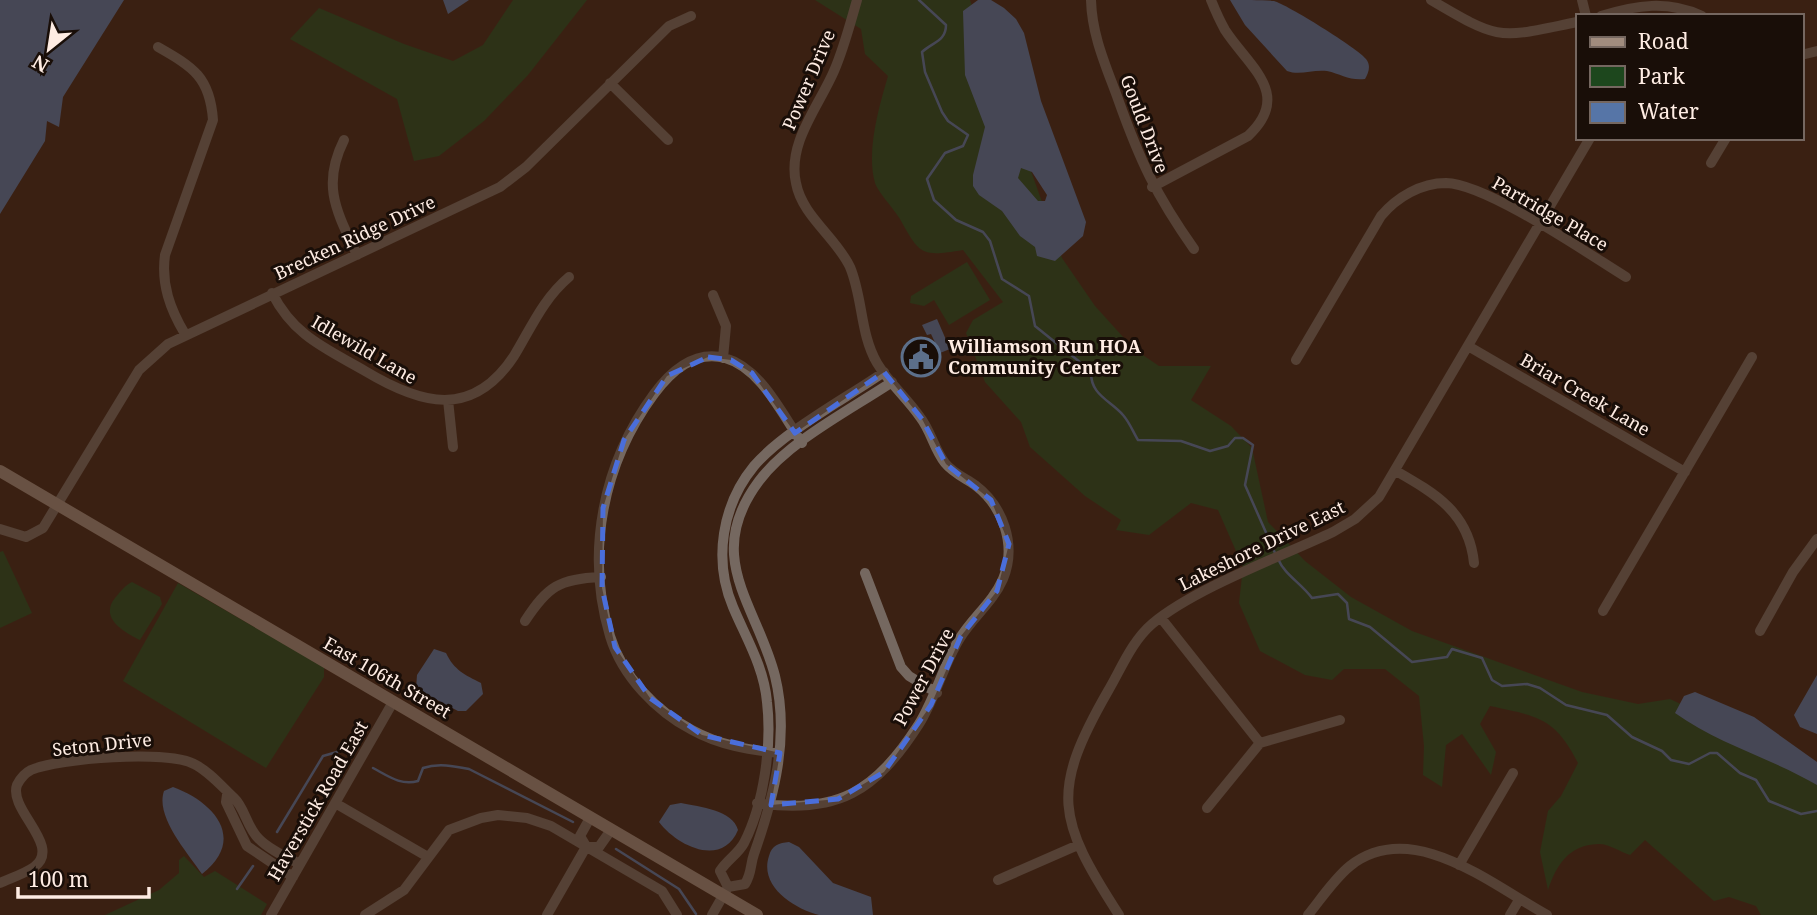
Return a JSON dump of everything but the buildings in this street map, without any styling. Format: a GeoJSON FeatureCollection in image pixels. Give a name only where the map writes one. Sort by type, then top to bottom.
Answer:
{"type":"FeatureCollection","features":[{"type":"Feature","properties":{"kind":"street","name":"Gould Drive"},"geometry":{"type":"LineString","coordinates":[[1091,0],[1101,55],[1152,187],[1194,249]]}},
{"type":"Feature","properties":{"kind":"street"},"geometry":{"type":"LineString","coordinates":[[1152,187],[1248,136],[1261,124],[1267,112],[1269,100],[1262,78],[1224,28],[1211,0]]}},
{"type":"Feature","properties":{"kind":"street"},"geometry":{"type":"LineString","coordinates":[[1430,0],[1481,29],[1496,34],[1525,34],[1576,22]]}},
{"type":"Feature","properties":{"kind":"street","name":"Power Drive"},"geometry":{"type":"LineString","coordinates":[[757,803],[823,803],[870,783],[899,755],[937,693],[961,636],[1001,584],[1008,561],[1007,532],[991,500],[946,464],[922,419],[884,372],[868,345],[858,293],[849,267],[836,244],[799,195],[794,171],[800,140],[834,72],[856,4]]}},
{"type":"Feature","properties":{"kind":"street"},"geometry":{"type":"LineString","coordinates":[[1610,14],[1656,4],[1682,7],[1698,14]]}},
{"type":"Feature","properties":{"kind":"street","name":"Brecken Ridge Drive"},"geometry":{"type":"LineString","coordinates":[[59,506],[145,362],[167,344],[500,187],[526,167],[668,26],[691,16]]}},
{"type":"Feature","properties":{"kind":"street"},"geometry":{"type":"LineString","coordinates":[[158,47],[187,64],[201,77],[212,105],[213,120],[165,254],[163,270],[166,294],[185,334]]}},
{"type":"Feature","properties":{"kind":"street"},"geometry":{"type":"LineString","coordinates":[[610,83],[667,140]]}},
{"type":"Feature","properties":{"kind":"street"},"geometry":{"type":"LineString","coordinates":[[344,140],[335,159],[332,189],[338,215],[356,255]]}},
{"type":"Feature","properties":{"kind":"street","name":"Lakeshore Drive East"},"geometry":{"type":"LineString","coordinates":[[1119,915],[1078,845],[1069,815],[1069,770],[1089,724],[1137,642],[1175,607],[1354,519],[1378,497],[1589,140]]}},
{"type":"Feature","properties":{"kind":"street"},"geometry":{"type":"LineString","coordinates":[[1712,163],[1725,140]]}},
{"type":"Feature","properties":{"kind":"street","name":"Partridge Place"},"geometry":{"type":"LineString","coordinates":[[1296,360],[1381,216],[1408,194],[1443,183],[1470,187],[1626,277]]}},
{"type":"Feature","properties":{"kind":"street","name":"Idlewild Lane"},"geometry":{"type":"LineString","coordinates":[[272,293],[284,316],[313,341],[402,392],[414,397],[448,400],[470,394],[498,376],[548,297],[569,277]]}},
{"type":"Feature","properties":{"kind":"street"},"geometry":{"type":"LineString","coordinates":[[713,295],[726,326],[723,358]]}},
{"type":"Feature","properties":{"kind":"street","name":"Briar Creek Lane"},"geometry":{"type":"LineString","coordinates":[[1468,346],[1685,472]]}},
{"type":"Feature","properties":{"kind":"street"},"geometry":{"type":"LineString","coordinates":[[1603,611],[1752,357]]}},
{"type":"Feature","properties":{"kind":"street"},"geometry":{"type":"LineString","coordinates":[[779,753],[738,747],[702,735],[672,718],[633,679],[615,647],[606,618],[601,577],[603,508],[609,478],[635,421],[675,369],[696,359],[723,358],[752,373],[802,443]]}},
{"type":"Feature","properties":{"kind":"street"},"geometry":{"type":"LineString","coordinates":[[726,891],[720,871],[744,843],[757,803],[768,720],[760,667],[727,590],[723,539],[732,505],[747,476],[767,454],[884,372]]}},
{"type":"Feature","properties":{"kind":"street"},"geometry":{"type":"LineString","coordinates":[[712,915],[726,891],[745,884],[751,875],[752,859],[771,805],[779,753],[778,691],[771,662],[741,593],[735,549],[739,521],[754,488],[773,465],[892,382]]}},
{"type":"Feature","properties":{"kind":"street"},"geometry":{"type":"LineString","coordinates":[[448,400],[453,447]]}},
{"type":"Feature","properties":{"kind":"street","name":"East 106th Street"},"geometry":{"type":"LineString","coordinates":[[0,471],[590,818],[726,891],[757,915]]}},
{"type":"Feature","properties":{"kind":"street"},"geometry":{"type":"LineString","coordinates":[[1395,471],[1451,506],[1470,538],[1474,563]]}},
{"type":"Feature","properties":{"kind":"street"},"geometry":{"type":"LineString","coordinates":[[0,530],[26,537],[34,535],[43,528],[59,506]]}},
{"type":"Feature","properties":{"kind":"street"},"geometry":{"type":"LineString","coordinates":[[1760,631],[1793,572],[1817,539]]}},
{"type":"Feature","properties":{"kind":"street"},"geometry":{"type":"LineString","coordinates":[[865,573],[901,667],[909,677],[937,693]]}},
{"type":"Feature","properties":{"kind":"street"},"geometry":{"type":"LineString","coordinates":[[525,621],[548,589],[574,579],[601,577]]}},
{"type":"Feature","properties":{"kind":"street"},"geometry":{"type":"LineString","coordinates":[[1161,618],[1260,743]]}},
{"type":"Feature","properties":{"kind":"street","name":"Haverstick Road East"},"geometry":{"type":"LineString","coordinates":[[271,915],[393,702]]}},
{"type":"Feature","properties":{"kind":"street"},"geometry":{"type":"LineString","coordinates":[[1207,807],[1260,743],[1340,720]]}},
{"type":"Feature","properties":{"kind":"street","name":"Seton Drive"},"geometry":{"type":"LineString","coordinates":[[0,883],[35,866],[41,858],[40,841],[16,795],[23,776],[36,769],[103,760],[171,756],[204,769],[227,795],[234,798],[258,839],[300,864]]}},
{"type":"Feature","properties":{"kind":"street"},"geometry":{"type":"LineString","coordinates":[[1459,865],[1513,773]]}},
{"type":"Feature","properties":{"kind":"street","name":"Seton Drive"},"geometry":{"type":"LineString","coordinates":[[227,795],[230,812],[247,846],[293,877]]}},
{"type":"Feature","properties":{"kind":"street"},"geometry":{"type":"LineString","coordinates":[[335,803],[428,856]]}},
{"type":"Feature","properties":{"kind":"street"},"geometry":{"type":"LineString","coordinates":[[365,915],[404,890],[449,830],[481,818],[498,815],[541,822],[586,847],[662,891],[677,915]]}},
{"type":"Feature","properties":{"kind":"street"},"geometry":{"type":"LineString","coordinates":[[586,847],[580,836],[590,818]]}},
{"type":"Feature","properties":{"kind":"street"},"geometry":{"type":"LineString","coordinates":[[586,847],[599,847],[611,830]]}},
{"type":"Feature","properties":{"kind":"street"},"geometry":{"type":"LineString","coordinates":[[998,880],[1078,845]]}},
{"type":"Feature","properties":{"kind":"street"},"geometry":{"type":"LineString","coordinates":[[547,915],[586,847]]}},
{"type":"Feature","properties":{"kind":"street"},"geometry":{"type":"LineString","coordinates":[[1308,915],[1351,865],[1386,849],[1417,848],[1459,865],[1548,915]]}},
{"type":"Feature","properties":{"kind":"street"},"geometry":{"type":"LineString","coordinates":[[1510,915],[1519,900]]}},
{"type":"Feature","properties":{"kind":"highlighted area"},"geometry":{"type":"Polygon","coordinates":[[[708,357],[731,360],[752,373],[795,433],[884,372],[922,419],[946,464],[991,500],[1009,544],[997,591],[961,636],[931,705],[884,772],[838,799],[771,805],[780,753],[702,735],[650,698],[615,647],[602,588],[603,508],[624,440],[667,376],[708,357]]]}},
{"type":"Feature","properties":{"kind":"green space"},"geometry":{"type":"Polygon","coordinates":[[[513,0],[587,0],[528,75],[484,121],[439,156],[414,161],[397,99],[290,39],[319,8],[404,44],[453,61],[483,45],[513,0]]]}},
{"type":"Feature","properties":{"kind":"green space"},"geometry":{"type":"Polygon","coordinates":[[[815,0],[970,0],[1062,258],[1095,306],[1134,349],[1159,366],[1211,366],[1191,400],[1231,426],[1252,448],[1268,522],[1305,561],[1351,597],[1412,631],[1582,692],[1638,704],[1670,699],[1756,739],[1817,778],[1817,915],[1761,915],[1756,906],[1729,897],[1714,901],[1645,840],[1630,855],[1602,844],[1579,848],[1559,865],[1548,890],[1540,852],[1548,811],[1561,796],[1578,763],[1570,748],[1552,727],[1532,716],[1490,706],[1480,724],[1496,752],[1491,775],[1462,734],[1446,745],[1442,787],[1423,775],[1424,746],[1419,696],[1385,669],[1344,669],[1332,680],[1305,675],[1260,651],[1239,603],[1243,567],[1218,510],[1191,503],[1149,535],[1116,530],[1121,520],[1085,496],[1030,447],[1021,422],[985,382],[966,333],[973,320],[1003,302],[963,250],[938,253],[923,251],[912,240],[879,191],[873,170],[873,143],[888,76],[865,54],[861,29],[815,0]]]}},
{"type":"Feature","properties":{"kind":"green space"},"geometry":{"type":"Polygon","coordinates":[[[967,262],[990,300],[949,325],[934,300],[924,306],[910,303],[911,296],[967,262]]]}},
{"type":"Feature","properties":{"kind":"green space"},"geometry":{"type":"Polygon","coordinates":[[[3,551],[32,613],[0,628],[0,552],[3,551]]]}},
{"type":"Feature","properties":{"kind":"green space"},"geometry":{"type":"Polygon","coordinates":[[[132,582],[160,597],[162,604],[140,640],[116,624],[110,612],[115,598],[132,582]]]}},
{"type":"Feature","properties":{"kind":"green space"},"geometry":{"type":"Polygon","coordinates":[[[178,583],[324,667],[324,677],[266,768],[123,681],[178,583]]]}},
{"type":"Feature","properties":{"kind":"green space"},"geometry":{"type":"Polygon","coordinates":[[[184,856],[204,877],[215,871],[267,904],[261,915],[105,915],[159,890],[179,873],[179,860],[184,856]]]}},
{"type":"Feature","properties":{"kind":"water"},"geometry":{"type":"Polygon","coordinates":[[[0,0],[124,0],[63,97],[59,127],[47,121],[45,141],[0,214],[0,0]]]}},
{"type":"Feature","properties":{"kind":"water"},"geometry":{"type":"Polygon","coordinates":[[[443,0],[469,0],[448,14],[443,0]]]}},
{"type":"Feature","properties":{"kind":"water"},"geometry":{"type":"Polygon","coordinates":[[[978,0],[991,0],[1016,19],[1024,33],[1041,101],[1086,222],[1083,236],[1055,261],[1037,256],[1035,247],[1020,236],[1002,211],[979,195],[973,186],[973,175],[985,127],[965,75],[963,11],[978,0]],[[1021,168],[1018,178],[1038,201],[1045,201],[1047,195],[1032,172],[1021,168]]]}},
{"type":"Feature","properties":{"kind":"water"},"geometry":{"type":"Polygon","coordinates":[[[1230,0],[1274,1],[1281,4],[1361,54],[1369,64],[1368,74],[1365,79],[1360,79],[1327,71],[1287,71],[1245,25],[1230,0]]]}},
{"type":"Feature","properties":{"kind":"water"},"geometry":{"type":"Polygon","coordinates":[[[937,319],[950,349],[940,353],[931,334],[927,335],[922,325],[937,319]]]}},
{"type":"Feature","properties":{"kind":"water"},"geometry":{"type":"Polygon","coordinates":[[[434,649],[446,653],[456,668],[481,683],[483,694],[466,711],[458,711],[416,689],[417,675],[434,649]]]}},
{"type":"Feature","properties":{"kind":"water"},"geometry":{"type":"Polygon","coordinates":[[[1817,675],[1817,734],[1800,727],[1794,715],[1817,675]]]}},
{"type":"Feature","properties":{"kind":"water"},"geometry":{"type":"Polygon","coordinates":[[[1695,692],[1754,717],[1817,762],[1817,785],[1709,734],[1675,713],[1684,696],[1695,692]]]}},
{"type":"Feature","properties":{"kind":"water"},"geometry":{"type":"Polygon","coordinates":[[[173,787],[201,802],[220,823],[222,848],[215,861],[202,874],[174,834],[164,812],[164,791],[173,787]]]}},
{"type":"Feature","properties":{"kind":"water"},"geometry":{"type":"Polygon","coordinates":[[[681,803],[706,808],[730,818],[738,830],[731,842],[711,850],[699,849],[677,839],[659,822],[670,805],[681,803]]]}},
{"type":"Feature","properties":{"kind":"water"},"geometry":{"type":"Polygon","coordinates":[[[789,842],[799,847],[833,883],[871,897],[873,915],[819,915],[799,907],[780,894],[769,877],[767,867],[770,852],[774,847],[789,842]]]}},
{"type":"Feature","properties":{"kind":"waterway"},"geometry":{"type":"LineString","coordinates":[[919,0],[946,25],[944,35],[922,52],[925,72],[948,121],[968,135],[963,146],[945,153],[927,179],[934,200],[956,220],[983,232],[990,241],[1002,279],[1029,296],[1035,326],[1091,371],[1097,392],[1123,415],[1138,440],[1181,441],[1210,451],[1228,446],[1235,438],[1243,438],[1253,445],[1245,485],[1275,553]]}},
{"type":"Feature","properties":{"kind":"waterway"},"geometry":{"type":"LineString","coordinates":[[1278,559],[1312,598],[1338,594],[1347,603],[1349,619],[1370,627],[1412,662],[1447,657],[1452,649],[1482,658],[1492,680],[1502,686],[1527,684],[1540,688],[1566,705],[1607,715],[1632,737],[1662,751],[1671,760],[1689,764],[1710,753],[1717,753],[1740,773],[1756,780],[1769,801],[1801,814],[1817,811]]}},
{"type":"Feature","properties":{"kind":"waterway"},"geometry":{"type":"LineString","coordinates":[[277,832],[323,756],[337,752]]}},
{"type":"Feature","properties":{"kind":"waterway"},"geometry":{"type":"LineString","coordinates":[[373,768],[406,782],[418,781],[423,768],[429,766],[469,769],[573,822]]}},
{"type":"Feature","properties":{"kind":"waterway"},"geometry":{"type":"LineString","coordinates":[[616,849],[679,889],[696,914]]}},
{"type":"Feature","properties":{"kind":"waterway"},"geometry":{"type":"LineString","coordinates":[[237,889],[253,866]]}},
{"type":"Feature","properties":{"kind":"place","name":"Williamson Run HOA Community Center"},"geometry":{"type":"Point","coordinates":[921,357]}}]}
